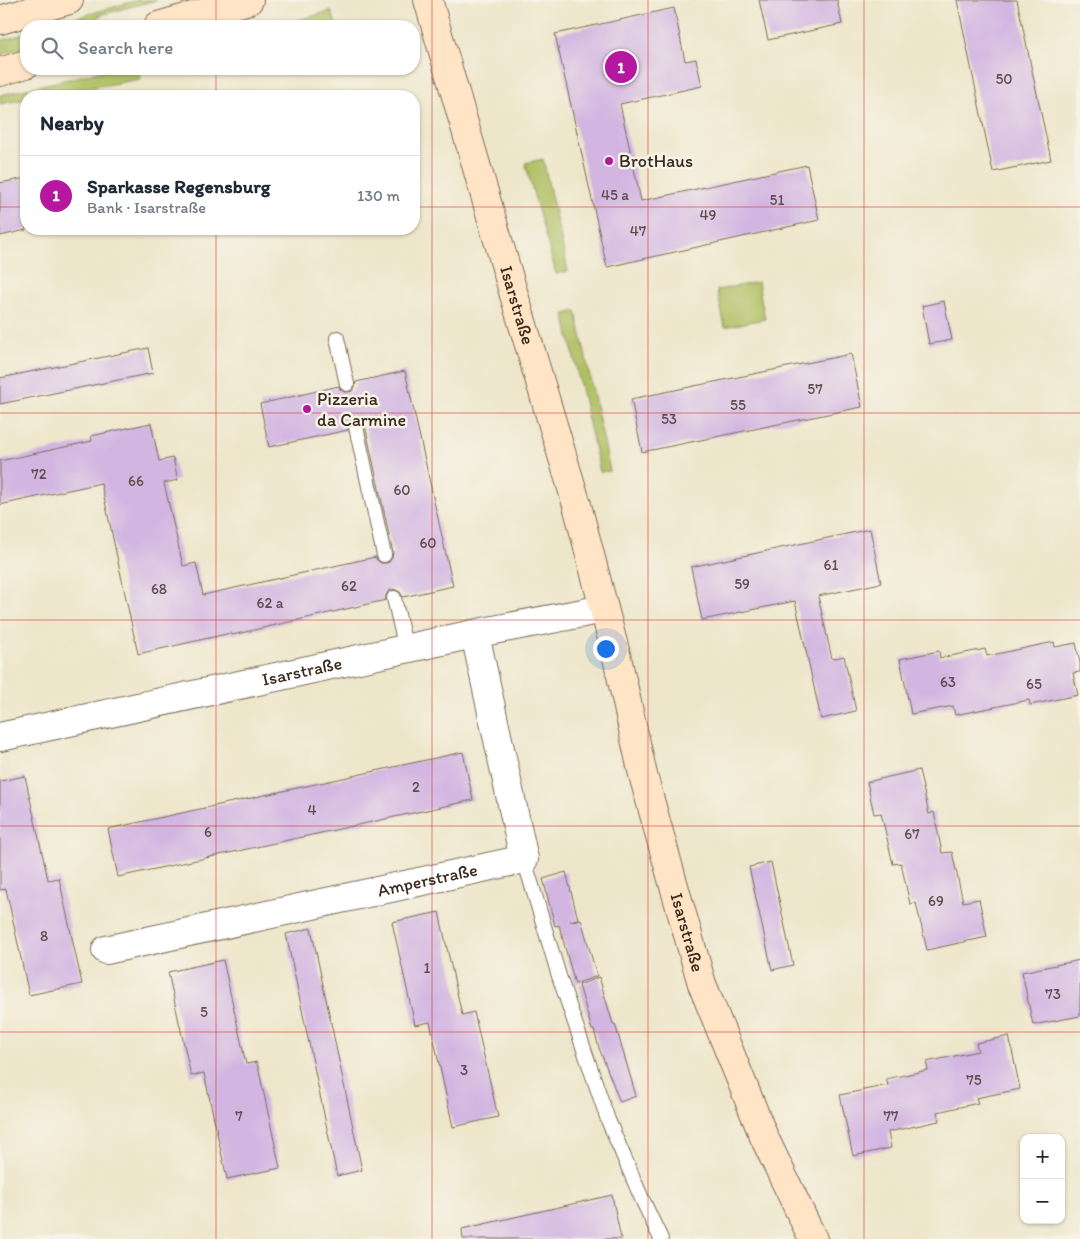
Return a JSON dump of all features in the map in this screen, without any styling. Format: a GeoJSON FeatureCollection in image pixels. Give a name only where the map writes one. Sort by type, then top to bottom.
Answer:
{"type":"FeatureCollection","features":[{"type":"Feature","properties":{"kind":"street"},"geometry":{"type":"LineString","coordinates":[[0,20],[69,0]]}},
{"type":"Feature","properties":{"kind":"street"},"geometry":{"type":"LineString","coordinates":[[179,20],[249,0]]}},
{"type":"Feature","properties":{"kind":"street","name":"Isarstraße"},"geometry":{"type":"LineString","coordinates":[[428,0],[577,505],[618,662],[643,775],[702,984],[764,1137],[813,1239]]}},
{"type":"Feature","properties":{"kind":"street"},"geometry":{"type":"LineString","coordinates":[[0,72],[20,66]]}},
{"type":"Feature","properties":{"kind":"street","name":"Isarstraße"},"geometry":{"type":"LineString","coordinates":[[0,737],[475,634],[604,609]]}},
{"type":"Feature","properties":{"kind":"street"},"geometry":{"type":"LineString","coordinates":[[475,634],[524,859]]}},
{"type":"Feature","properties":{"kind":"street","name":"Amperstraße"},"geometry":{"type":"LineString","coordinates":[[106,950],[524,859]]}},
{"type":"Feature","properties":{"kind":"lane"},"geometry":{"type":"LineString","coordinates":[[337,338],[347,384]]}},
{"type":"Feature","properties":{"kind":"lane"},"geometry":{"type":"LineString","coordinates":[[356,427],[384,555]]}},
{"type":"Feature","properties":{"kind":"lane"},"geometry":{"type":"LineString","coordinates":[[394,598],[406,649]]}},
{"type":"Feature","properties":{"kind":"lane"},"geometry":{"type":"LineString","coordinates":[[524,859],[559,976],[608,1120],[661,1239]]}},
{"type":"Feature","properties":{"kind":"green space"},"geometry":{"type":"Polygon","coordinates":[[[138,0],[156,0],[104,14],[91,20],[69,20],[138,0]]]}},
{"type":"Feature","properties":{"kind":"green space"},"geometry":{"type":"Polygon","coordinates":[[[331,11],[335,20],[297,20],[331,11]]]}},
{"type":"Feature","properties":{"kind":"green space"},"geometry":{"type":"Polygon","coordinates":[[[20,35],[20,49],[0,55],[0,41],[20,35]]]}},
{"type":"Feature","properties":{"kind":"green space"},"geometry":{"type":"Polygon","coordinates":[[[85,75],[140,75],[141,79],[78,90],[21,90],[85,75]]]}},
{"type":"Feature","properties":{"kind":"green space"},"geometry":{"type":"Polygon","coordinates":[[[20,90],[20,100],[0,104],[0,95],[20,90]]]}},
{"type":"Feature","properties":{"kind":"green space"},"geometry":{"type":"Polygon","coordinates":[[[543,159],[568,271],[556,274],[525,163],[543,159]]]}},
{"type":"Feature","properties":{"kind":"green space"},"geometry":{"type":"Polygon","coordinates":[[[758,282],[765,319],[725,327],[717,290],[758,282]]]}},
{"type":"Feature","properties":{"kind":"green space"},"geometry":{"type":"Polygon","coordinates":[[[576,311],[610,471],[600,472],[564,314],[576,311]]]}},
{"type":"Feature","properties":{"kind":"building"},"geometry":{"type":"Polygon","coordinates":[[[759,0],[837,0],[842,24],[768,40],[759,0]]]}},
{"type":"Feature","properties":{"kind":"building"},"geometry":{"type":"Polygon","coordinates":[[[957,0],[1017,0],[1051,160],[993,172],[957,0]]]}},
{"type":"Feature","properties":{"kind":"building"},"geometry":{"type":"Polygon","coordinates":[[[674,8],[685,61],[696,59],[702,86],[620,104],[641,201],[807,165],[819,220],[607,267],[555,34],[674,8]]]}},
{"type":"Feature","properties":{"kind":"building"},"geometry":{"type":"Polygon","coordinates":[[[20,179],[20,231],[0,236],[0,183],[20,179]]]}},
{"type":"Feature","properties":{"kind":"building"},"geometry":{"type":"Polygon","coordinates":[[[944,301],[952,340],[929,344],[922,306],[944,301]]]}},
{"type":"Feature","properties":{"kind":"building"},"geometry":{"type":"Polygon","coordinates":[[[148,348],[153,373],[0,404],[0,378],[148,348]]]}},
{"type":"Feature","properties":{"kind":"building"},"geometry":{"type":"Polygon","coordinates":[[[851,354],[862,407],[642,452],[631,399],[851,354]]]}},
{"type":"Feature","properties":{"kind":"building"},"geometry":{"type":"Polygon","coordinates":[[[405,371],[453,586],[403,597],[400,592],[392,589],[388,592],[386,600],[138,654],[101,483],[0,505],[0,461],[92,441],[91,436],[151,423],[159,461],[173,458],[178,480],[164,483],[183,566],[196,563],[203,595],[375,557],[381,563],[386,563],[392,558],[393,553],[363,422],[354,419],[348,424],[348,430],[269,447],[260,404],[339,386],[344,392],[349,392],[355,387],[356,382],[405,371]]]}},
{"type":"Feature","properties":{"kind":"building"},"geometry":{"type":"Polygon","coordinates":[[[870,529],[881,583],[818,596],[832,659],[844,656],[856,711],[821,719],[795,601],[702,620],[691,567],[870,529]]]}},
{"type":"Feature","properties":{"kind":"building"},"geometry":{"type":"Polygon","coordinates":[[[1054,642],[1055,647],[1076,643],[1080,672],[1073,673],[1078,695],[1030,705],[1029,700],[955,715],[953,706],[911,714],[900,659],[939,651],[940,658],[985,649],[987,656],[1054,642]]]}},
{"type":"Feature","properties":{"kind":"building"},"geometry":{"type":"Polygon","coordinates":[[[463,752],[473,800],[118,877],[108,829],[463,752]]]}},
{"type":"Feature","properties":{"kind":"building"},"geometry":{"type":"Polygon","coordinates":[[[919,770],[929,814],[934,812],[942,853],[952,852],[963,902],[979,899],[987,937],[927,950],[916,903],[910,904],[901,863],[893,864],[881,813],[874,814],[867,782],[919,770]]]}},
{"type":"Feature","properties":{"kind":"building"},"geometry":{"type":"Polygon","coordinates":[[[25,776],[48,880],[59,878],[82,984],[29,995],[6,889],[0,890],[0,781],[25,776]]]}},
{"type":"Feature","properties":{"kind":"building"},"geometry":{"type":"Polygon","coordinates":[[[771,862],[793,965],[772,970],[749,867],[771,862]]]}},
{"type":"Feature","properties":{"kind":"building"},"geometry":{"type":"Polygon","coordinates":[[[566,872],[578,919],[570,921],[581,919],[597,976],[575,984],[559,925],[555,926],[543,879],[566,872]]]}},
{"type":"Feature","properties":{"kind":"building"},"geometry":{"type":"Polygon","coordinates":[[[439,912],[462,1015],[474,1012],[498,1117],[453,1127],[430,1022],[415,1025],[392,922],[439,912]]]}},
{"type":"Feature","properties":{"kind":"building"},"geometry":{"type":"Polygon","coordinates":[[[311,928],[362,1170],[337,1176],[286,934],[311,928]]]}},
{"type":"Feature","properties":{"kind":"building"},"geometry":{"type":"Polygon","coordinates":[[[223,960],[246,1064],[257,1062],[280,1168],[227,1179],[204,1073],[191,1076],[168,972],[223,960]]]}},
{"type":"Feature","properties":{"kind":"building"},"geometry":{"type":"Polygon","coordinates":[[[1080,960],[1080,1016],[1033,1025],[1022,972],[1080,960]]]}},
{"type":"Feature","properties":{"kind":"building"},"geometry":{"type":"Polygon","coordinates":[[[599,977],[636,1096],[620,1102],[594,1030],[592,1030],[579,985],[599,977]]]}},
{"type":"Feature","properties":{"kind":"building"},"geometry":{"type":"Polygon","coordinates":[[[1009,1036],[1020,1089],[976,1098],[978,1103],[937,1112],[939,1121],[888,1132],[891,1148],[853,1156],[840,1095],[888,1085],[886,1079],[928,1070],[926,1062],[978,1051],[976,1043],[1009,1036]]]}},
{"type":"Feature","properties":{"kind":"building"},"geometry":{"type":"Polygon","coordinates":[[[612,1195],[621,1239],[463,1239],[462,1229],[612,1195]]]}},
{"type":"Feature","properties":{"kind":"place","name":"Sparkasse Regensburg"},"geometry":{"type":"Point","coordinates":[621,67]}},
{"type":"Feature","properties":{"kind":"place","name":"BrotHaus"},"geometry":{"type":"Point","coordinates":[609,161]}},
{"type":"Feature","properties":{"kind":"place","name":"Pizzeria da Carmine"},"geometry":{"type":"Point","coordinates":[307,409]}}]}
